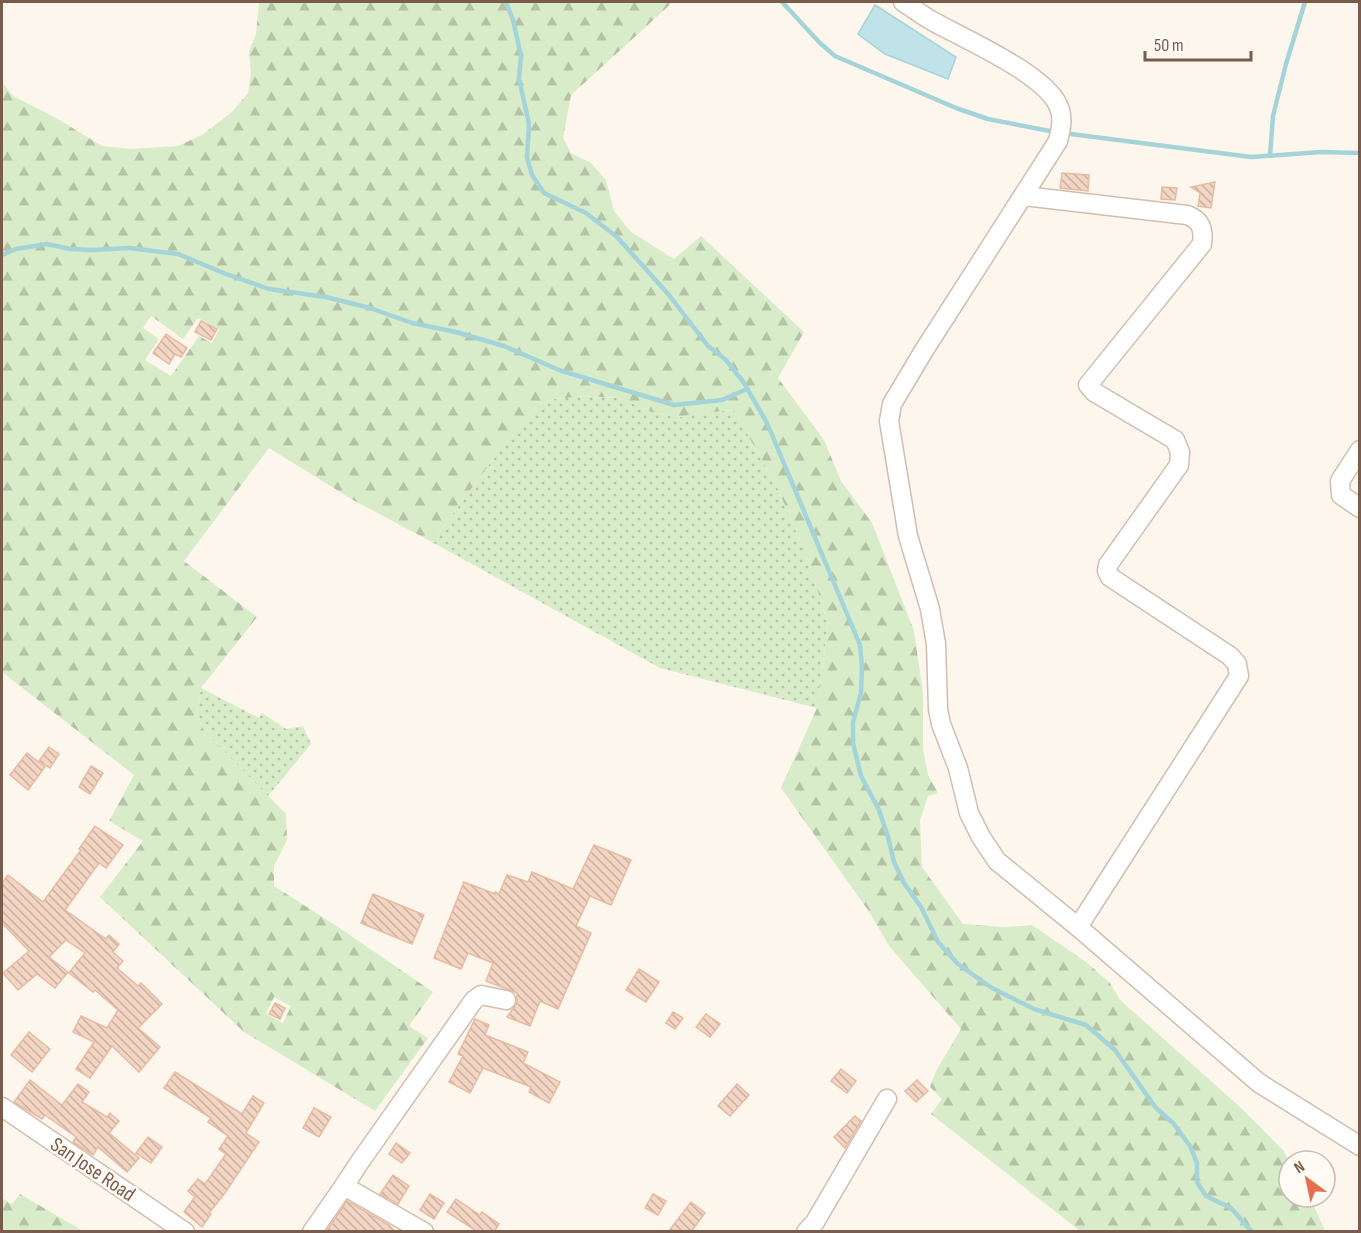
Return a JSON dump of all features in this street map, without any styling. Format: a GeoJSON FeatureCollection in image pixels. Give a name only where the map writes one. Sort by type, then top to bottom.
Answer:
{"type":"FeatureCollection","features":[{"type":"Feature","properties":{"kind":"street"},"geometry":{"type":"LineString","coordinates":[[903,2],[1018,69],[1047,89],[1058,105],[1062,121],[1058,141],[897,395],[892,404],[889,421],[908,536],[930,609],[936,644],[938,709],[941,724],[958,768],[969,813],[997,861],[1078,927],[1258,1083],[1359,1146]]}},
{"type":"Feature","properties":{"kind":"street"},"geometry":{"type":"LineString","coordinates":[[1024,196],[1186,214],[1195,218],[1202,225],[1202,244],[1088,385],[1094,392],[1175,440],[1180,452],[1179,465],[1108,565],[1107,571],[1110,577],[1230,656],[1237,664],[1239,676],[1078,927]]}},
{"type":"Feature","properties":{"kind":"street"},"geometry":{"type":"LineString","coordinates":[[1359,450],[1340,481],[1341,495],[1359,508]]}},
{"type":"Feature","properties":{"kind":"street"},"geometry":{"type":"LineString","coordinates":[[312,1232],[474,1000],[481,995],[506,1000]]}},
{"type":"Feature","properties":{"kind":"street"},"geometry":{"type":"LineString","coordinates":[[807,1232],[887,1099]]}},
{"type":"Feature","properties":{"kind":"street","name":"San Jose Road"},"geometry":{"type":"LineString","coordinates":[[2,1107],[184,1232]]}},
{"type":"Feature","properties":{"kind":"street"},"geometry":{"type":"LineString","coordinates":[[344,1186],[424,1232]]}},
{"type":"Feature","properties":{"kind":"green space"},"geometry":{"type":"Polygon","coordinates":[[[259,2],[673,2],[571,95],[563,138],[571,153],[591,163],[606,180],[614,211],[631,232],[674,259],[701,236],[804,332],[778,378],[824,440],[841,481],[872,523],[914,631],[923,693],[923,749],[928,775],[938,793],[928,796],[920,820],[922,867],[963,924],[1004,927],[1032,925],[1086,962],[1110,983],[1120,1000],[1239,1106],[1282,1149],[1277,1149],[1277,1209],[1315,1209],[1325,1231],[1080,1231],[931,1114],[942,1099],[930,1087],[936,1071],[961,1029],[890,947],[868,910],[781,788],[817,708],[828,625],[809,562],[778,489],[734,410],[683,417],[658,414],[619,398],[585,396],[555,399],[538,405],[499,451],[432,542],[353,500],[269,448],[184,561],[257,617],[201,688],[196,717],[205,732],[286,814],[287,840],[274,866],[274,886],[433,992],[409,1026],[428,1038],[375,1111],[244,1032],[100,897],[143,841],[109,821],[134,775],[2,672],[2,82],[13,96],[56,118],[102,146],[132,149],[178,146],[202,135],[232,112],[248,93],[251,74],[249,51],[256,34],[259,2]],[[151,316],[143,328],[159,339],[145,360],[171,376],[199,336],[212,343],[219,329],[198,318],[183,339],[151,316]],[[274,997],[266,1014],[283,1023],[291,1006],[274,997]]]}},
{"type":"Feature","properties":{"kind":"green space"},"geometry":{"type":"Polygon","coordinates":[[[585,396],[619,398],[658,414],[683,417],[734,410],[778,489],[809,562],[828,625],[817,708],[660,668],[432,542],[499,451],[538,405],[555,399],[585,396]]]}},
{"type":"Feature","properties":{"kind":"green space"},"geometry":{"type":"Polygon","coordinates":[[[201,688],[259,718],[262,713],[286,729],[303,726],[311,744],[268,796],[205,732],[196,717],[201,688]]]}},
{"type":"Feature","properties":{"kind":"green space"},"geometry":{"type":"Polygon","coordinates":[[[20,1194],[83,1231],[2,1231],[2,1198],[12,1204],[20,1194]]]}},
{"type":"Feature","properties":{"kind":"water"},"geometry":{"type":"Polygon","coordinates":[[[875,5],[956,57],[948,79],[885,54],[858,34],[875,5]]]}},
{"type":"Feature","properties":{"kind":"building"},"geometry":{"type":"Polygon","coordinates":[[[1062,173],[1089,175],[1088,191],[1060,188],[1062,173]]]}},
{"type":"Feature","properties":{"kind":"building"},"geometry":{"type":"Polygon","coordinates":[[[1215,182],[1211,208],[1198,206],[1200,193],[1191,187],[1215,182]]]}},
{"type":"Feature","properties":{"kind":"building"},"geometry":{"type":"Polygon","coordinates":[[[1162,187],[1177,188],[1175,200],[1161,199],[1162,187]]]}},
{"type":"Feature","properties":{"kind":"building"},"geometry":{"type":"Polygon","coordinates":[[[201,321],[217,329],[211,340],[195,332],[201,321]]]}},
{"type":"Feature","properties":{"kind":"building"},"geometry":{"type":"Polygon","coordinates":[[[166,334],[187,348],[181,357],[175,354],[169,364],[153,353],[166,334]]]}},
{"type":"Feature","properties":{"kind":"building"},"geometry":{"type":"Polygon","coordinates":[[[49,747],[59,754],[50,768],[39,761],[49,747]]]}},
{"type":"Feature","properties":{"kind":"building"},"geometry":{"type":"Polygon","coordinates":[[[27,753],[45,767],[28,790],[10,775],[27,753]]]}},
{"type":"Feature","properties":{"kind":"building"},"geometry":{"type":"Polygon","coordinates":[[[91,766],[103,773],[90,794],[79,787],[91,766]]]}},
{"type":"Feature","properties":{"kind":"building"},"geometry":{"type":"Polygon","coordinates":[[[95,826],[123,845],[106,868],[99,863],[65,910],[106,939],[109,935],[119,944],[113,952],[123,961],[117,968],[138,986],[141,983],[162,1004],[138,1028],[160,1047],[139,1072],[112,1046],[90,1078],[76,1069],[94,1042],[73,1032],[81,1016],[107,1028],[118,1010],[95,990],[93,992],[69,973],[85,953],[66,940],[49,957],[68,972],[55,988],[37,974],[18,990],[3,973],[29,951],[2,923],[2,883],[8,875],[43,902],[81,850],[79,849],[95,826]]]}},
{"type":"Feature","properties":{"kind":"building"},"geometry":{"type":"Polygon","coordinates":[[[594,845],[631,860],[611,905],[590,896],[576,926],[591,933],[558,1009],[540,1001],[530,1026],[507,1017],[517,1003],[517,993],[486,981],[493,963],[468,953],[461,969],[434,958],[464,882],[499,894],[507,875],[528,882],[532,872],[573,889],[594,845]]]}},
{"type":"Feature","properties":{"kind":"building"},"geometry":{"type":"Polygon","coordinates":[[[373,894],[424,915],[412,944],[361,923],[373,894]]]}},
{"type":"Feature","properties":{"kind":"building"},"geometry":{"type":"Polygon","coordinates":[[[639,969],[659,982],[646,1002],[626,990],[639,969]]]}},
{"type":"Feature","properties":{"kind":"building"},"geometry":{"type":"Polygon","coordinates":[[[275,1003],[285,1008],[280,1019],[269,1014],[275,1003]]]}},
{"type":"Feature","properties":{"kind":"building"},"geometry":{"type":"Polygon","coordinates":[[[673,1012],[683,1018],[675,1029],[666,1023],[673,1012]]]}},
{"type":"Feature","properties":{"kind":"building"},"geometry":{"type":"Polygon","coordinates":[[[706,1014],[720,1024],[710,1037],[696,1027],[706,1014]]]}},
{"type":"Feature","properties":{"kind":"building"},"geometry":{"type":"Polygon","coordinates":[[[475,1019],[489,1025],[485,1035],[528,1052],[523,1063],[560,1082],[549,1103],[529,1092],[531,1087],[483,1068],[470,1093],[449,1082],[463,1056],[458,1054],[475,1019]]]}},
{"type":"Feature","properties":{"kind":"building"},"geometry":{"type":"Polygon","coordinates":[[[29,1032],[50,1049],[32,1072],[11,1055],[29,1032]]]}},
{"type":"Feature","properties":{"kind":"building"},"geometry":{"type":"Polygon","coordinates":[[[841,1069],[856,1081],[847,1093],[831,1081],[841,1069]]]}},
{"type":"Feature","properties":{"kind":"building"},"geometry":{"type":"Polygon","coordinates":[[[175,1072],[242,1114],[253,1096],[264,1103],[246,1133],[259,1142],[209,1213],[211,1214],[202,1227],[184,1212],[195,1197],[188,1191],[198,1179],[205,1184],[226,1154],[219,1149],[228,1136],[208,1122],[211,1118],[164,1088],[175,1072]]]}},
{"type":"Feature","properties":{"kind":"building"},"geometry":{"type":"Polygon","coordinates":[[[30,1080],[62,1105],[78,1084],[89,1092],[82,1102],[107,1117],[110,1113],[119,1121],[109,1133],[139,1158],[127,1172],[98,1147],[93,1155],[73,1142],[76,1137],[45,1115],[42,1119],[14,1102],[30,1080]]]}},
{"type":"Feature","properties":{"kind":"building"},"geometry":{"type":"Polygon","coordinates":[[[917,1080],[928,1091],[916,1102],[905,1091],[917,1080]]]}},
{"type":"Feature","properties":{"kind":"building"},"geometry":{"type":"Polygon","coordinates":[[[737,1084],[749,1095],[730,1116],[718,1106],[737,1084]]]}},
{"type":"Feature","properties":{"kind":"building"},"geometry":{"type":"Polygon","coordinates":[[[314,1108],[331,1117],[319,1137],[303,1128],[314,1108]]]}},
{"type":"Feature","properties":{"kind":"building"},"geometry":{"type":"Polygon","coordinates":[[[855,1116],[861,1121],[845,1148],[834,1137],[855,1116]]]}},
{"type":"Feature","properties":{"kind":"building"},"geometry":{"type":"Polygon","coordinates":[[[148,1137],[162,1147],[151,1163],[136,1153],[148,1137]]]}},
{"type":"Feature","properties":{"kind":"building"},"geometry":{"type":"Polygon","coordinates":[[[396,1143],[410,1153],[402,1163],[389,1154],[396,1143]]]}},
{"type":"Feature","properties":{"kind":"building"},"geometry":{"type":"Polygon","coordinates":[[[393,1175],[409,1186],[398,1204],[380,1194],[393,1175]]]}},
{"type":"Feature","properties":{"kind":"building"},"geometry":{"type":"Polygon","coordinates":[[[430,1194],[444,1203],[434,1219],[420,1210],[430,1194]]]}},
{"type":"Feature","properties":{"kind":"building"},"geometry":{"type":"Polygon","coordinates":[[[653,1194],[666,1201],[658,1215],[645,1208],[653,1194]]]}},
{"type":"Feature","properties":{"kind":"building"},"geometry":{"type":"Polygon","coordinates":[[[456,1199],[480,1215],[482,1212],[499,1224],[494,1232],[478,1232],[447,1212],[456,1199]]]}},
{"type":"Feature","properties":{"kind":"building"},"geometry":{"type":"Polygon","coordinates":[[[347,1201],[389,1225],[396,1232],[326,1232],[347,1201]]]}},
{"type":"Feature","properties":{"kind":"building"},"geometry":{"type":"Polygon","coordinates":[[[691,1202],[705,1213],[691,1232],[668,1232],[691,1202]]]}},
{"type":"Feature","properties":{"kind":"waterway"},"geometry":{"type":"LineString","coordinates":[[506,2],[513,20],[521,56],[519,79],[529,124],[527,157],[532,175],[544,193],[586,213],[617,237],[669,295],[708,346],[726,360],[744,383],[767,423],[860,645],[861,693],[853,722],[853,743],[861,776],[879,810],[894,862],[904,883],[921,907],[938,942],[958,964],[992,988],[1034,1009],[1086,1025],[1115,1050],[1156,1108],[1173,1123],[1190,1146],[1197,1163],[1197,1182],[1206,1196],[1231,1208],[1252,1232]]}},
{"type":"Feature","properties":{"kind":"waterway"},"geometry":{"type":"LineString","coordinates":[[782,2],[835,56],[956,108],[988,119],[1055,132]]}},
{"type":"Feature","properties":{"kind":"waterway"},"geometry":{"type":"LineString","coordinates":[[1270,156],[1273,116],[1305,2]]}},
{"type":"Feature","properties":{"kind":"waterway"},"geometry":{"type":"LineString","coordinates":[[1063,133],[1251,157],[1321,152],[1360,153]]}},
{"type":"Feature","properties":{"kind":"waterway"},"geometry":{"type":"LineString","coordinates":[[2,255],[16,249],[47,244],[70,249],[129,248],[178,254],[269,289],[326,297],[370,308],[412,323],[456,332],[504,346],[559,370],[674,405],[722,400],[747,389]]}}]}
